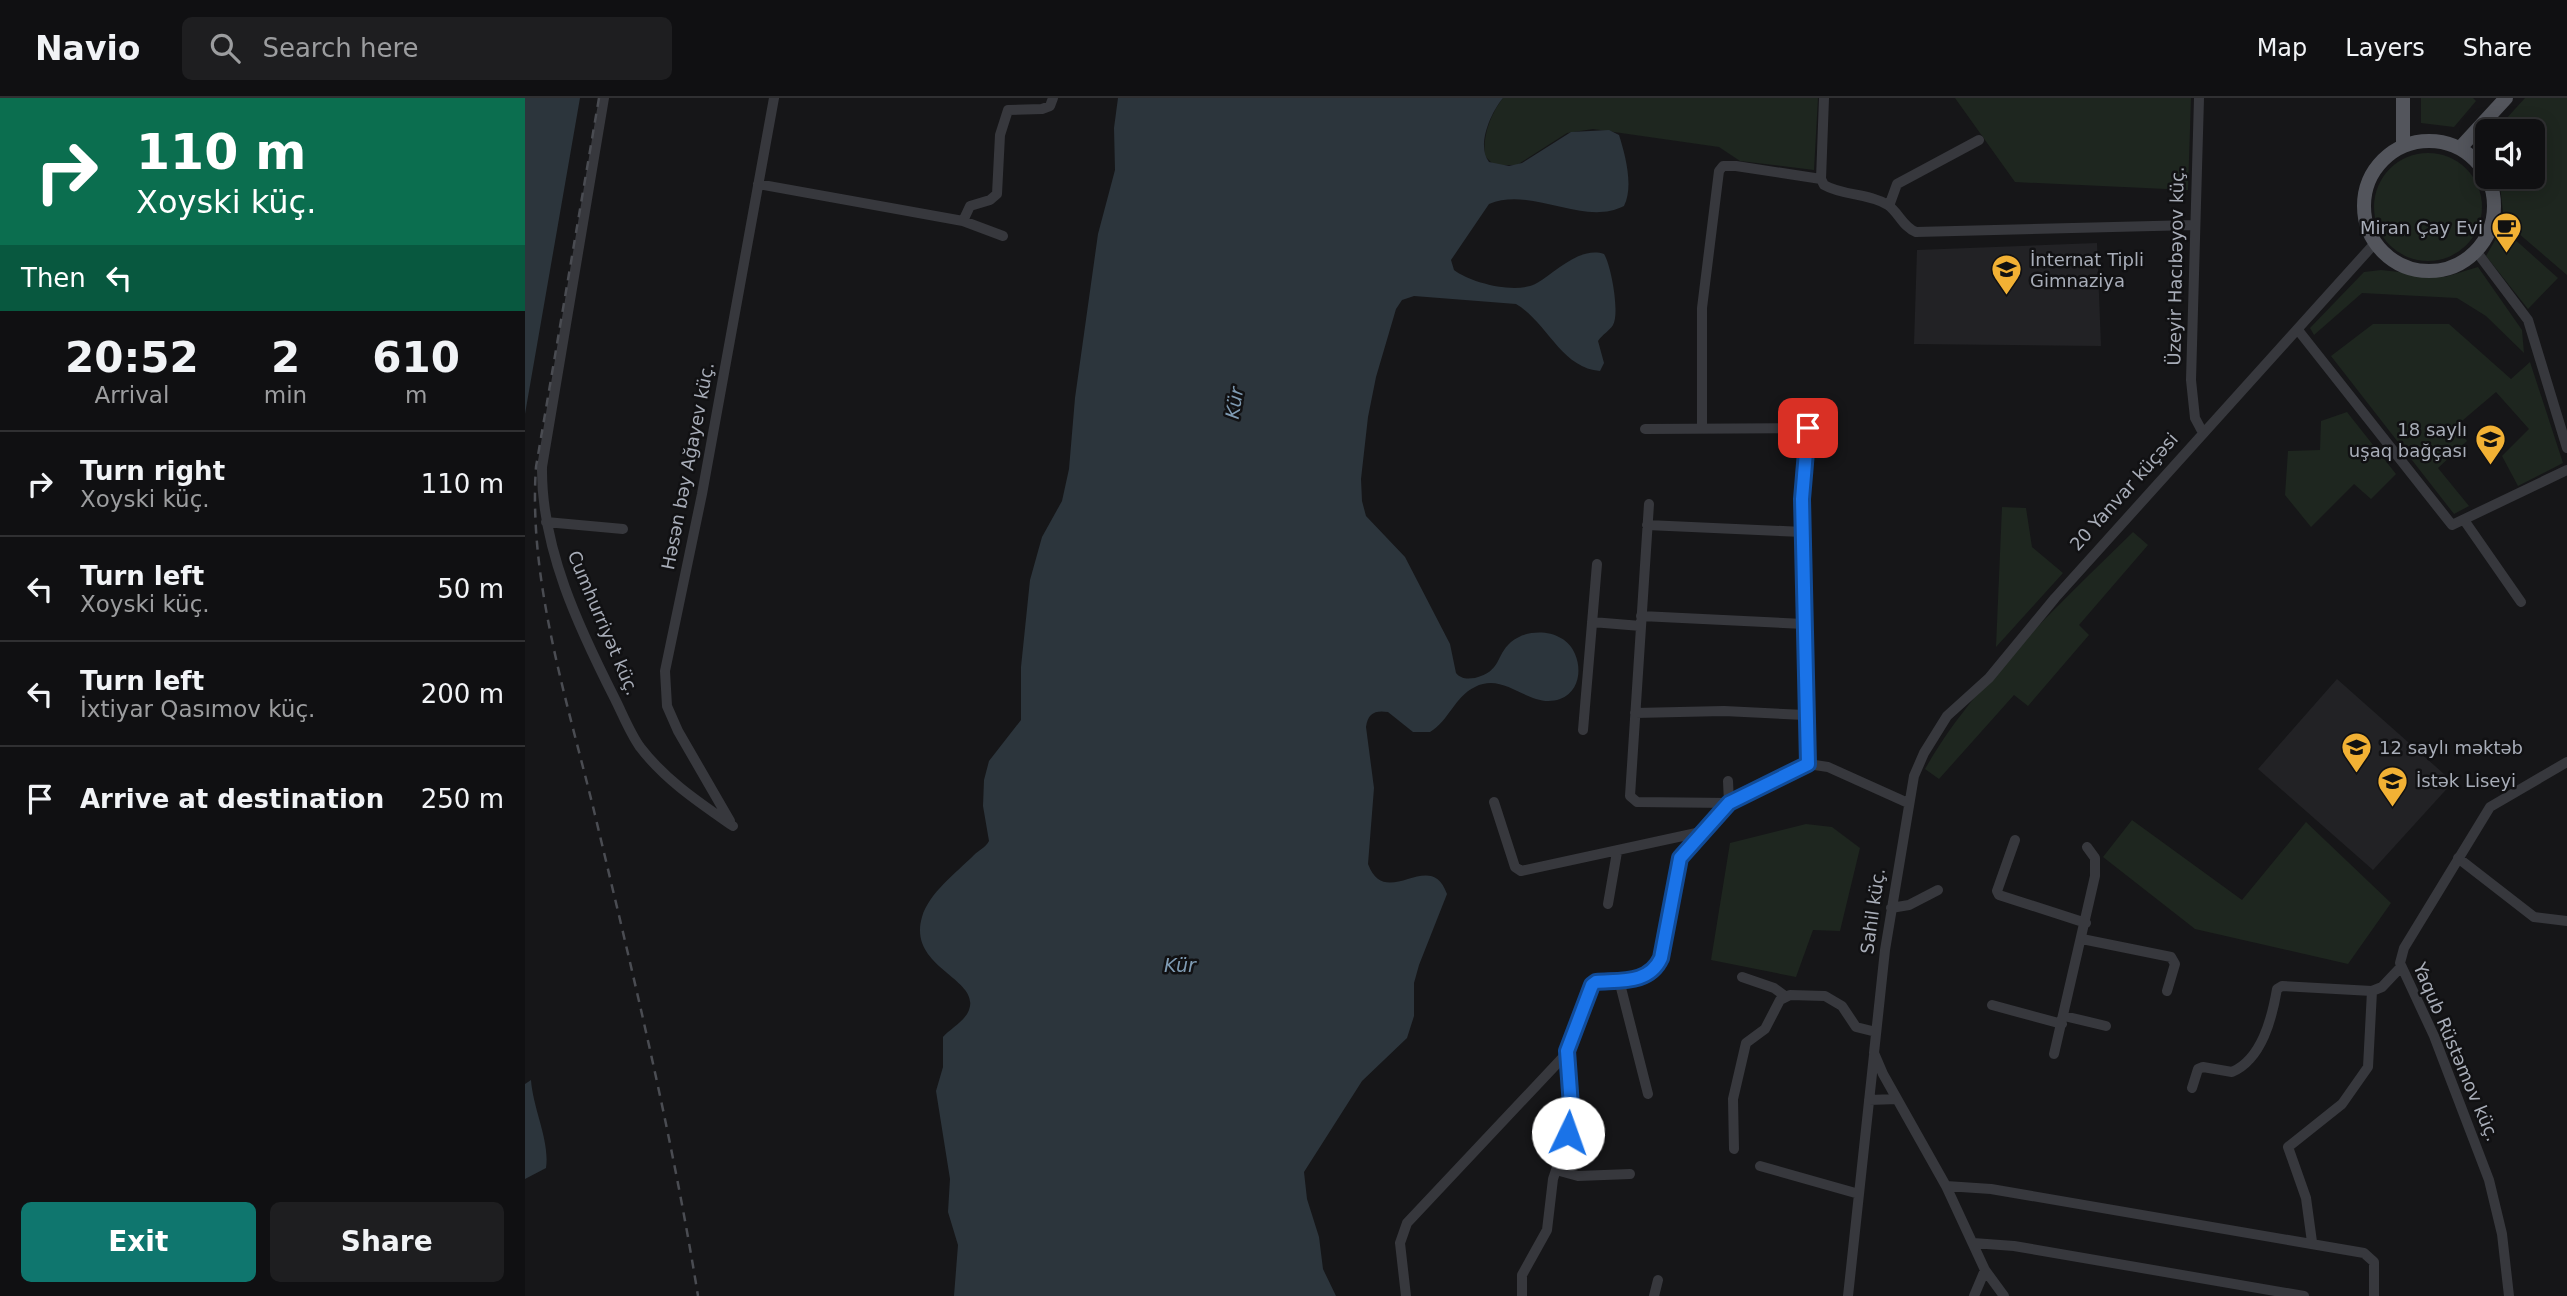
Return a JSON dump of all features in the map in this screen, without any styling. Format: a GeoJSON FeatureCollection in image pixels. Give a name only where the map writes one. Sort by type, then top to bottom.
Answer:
{"type":"FeatureCollection","features":[{"type":"Feature","properties":{"kind":"main road"},"geometry":{"type":"LineString","coordinates":[[2403,98],[2403,146]]}},
{"type":"Feature","properties":{"kind":"main road"},"geometry":{"type":"LineString","coordinates":[[2460,148],[2506,98]]}},
{"type":"Feature","properties":{"kind":"main road"},"geometry":{"type":"LineString","coordinates":[[2437,141],[2460,148],[2484,171],[2492,191],[2491,222],[2476,251],[2459,263],[2443,269],[2418,270],[2394,260],[2375,243],[2365,219],[2368,182],[2382,160],[2403,146],[2437,141]]}},
{"type":"Feature","properties":{"kind":"street","name":"Cumhurriyət küç."},"geometry":{"type":"LineString","coordinates":[[604,98],[542,467],[541,497],[571,601],[639,746],[679,788],[733,826]]}},
{"type":"Feature","properties":{"kind":"street","name":"Həsən bəy Ağayev küç."},"geometry":{"type":"LineString","coordinates":[[733,826],[677,731],[667,706],[665,671],[702,494],[774,98]]}},
{"type":"Feature","properties":{"kind":"street"},"geometry":{"type":"LineString","coordinates":[[963,221],[970,206],[990,200],[997,194],[1000,135],[1008,110],[1042,109],[1049,106],[1053,98]]}},
{"type":"Feature","properties":{"kind":"street"},"geometry":{"type":"LineString","coordinates":[[1821,179],[1824,98]]}},
{"type":"Feature","properties":{"kind":"street","name":"Üzeyir Hacıbəyov küç."},"geometry":{"type":"LineString","coordinates":[[2199,98],[2191,399],[2195,418],[2203,433]]}},
{"type":"Feature","properties":{"kind":"street"},"geometry":{"type":"LineString","coordinates":[[1889,206],[1897,184],[1979,140]]}},
{"type":"Feature","properties":{"kind":"street"},"geometry":{"type":"LineString","coordinates":[[1702,429],[1702,308],[1719,171],[1723,166],[1821,179],[1831,189],[1877,200],[1889,206],[1910,230],[1920,233],[2194,225]]}},
{"type":"Feature","properties":{"kind":"street"},"geometry":{"type":"LineString","coordinates":[[758,184],[963,221],[1003,236]]}},
{"type":"Feature","properties":{"kind":"street","name":"20 Yanvar küçəsi"},"geometry":{"type":"LineString","coordinates":[[1914,776],[1924,753],[1947,716],[1989,678],[2055,597],[2375,243]]}},
{"type":"Feature","properties":{"kind":"street"},"geometry":{"type":"LineString","coordinates":[[2476,251],[2528,320],[2567,448]]}},
{"type":"Feature","properties":{"kind":"street"},"geometry":{"type":"LineString","coordinates":[[2298,330],[2452,525],[2567,470]]}},
{"type":"Feature","properties":{"kind":"street"},"geometry":{"type":"LineString","coordinates":[[1808,764],[1803,532],[1809,415]]}},
{"type":"Feature","properties":{"kind":"street"},"geometry":{"type":"LineString","coordinates":[[1645,429],[1808,428]]}},
{"type":"Feature","properties":{"kind":"street"},"geometry":{"type":"LineString","coordinates":[[1649,504],[1631,800],[1729,803]]}},
{"type":"Feature","properties":{"kind":"street"},"geometry":{"type":"LineString","coordinates":[[2463,520],[2521,602]]}},
{"type":"Feature","properties":{"kind":"street"},"geometry":{"type":"LineString","coordinates":[[547,522],[623,529]]}},
{"type":"Feature","properties":{"kind":"street"},"geometry":{"type":"LineString","coordinates":[[1647,525],[1803,532]]}},
{"type":"Feature","properties":{"kind":"street"},"geometry":{"type":"LineString","coordinates":[[1583,730],[1597,564]]}},
{"type":"Feature","properties":{"kind":"street"},"geometry":{"type":"LineString","coordinates":[[1592,622],[1804,624]]}},
{"type":"Feature","properties":{"kind":"street"},"geometry":{"type":"LineString","coordinates":[[1635,713],[1724,711],[1805,715]]}},
{"type":"Feature","properties":{"kind":"street","name":"Yaqub Rüstəmov küç."},"geometry":{"type":"LineString","coordinates":[[2509,1296],[2502,1234],[2489,1180],[2430,1026],[2400,968],[2404,948],[2490,807],[2567,762]]}},
{"type":"Feature","properties":{"kind":"street"},"geometry":{"type":"LineString","coordinates":[[1406,1296],[1401,1242],[1407,1223],[1567,1053],[1592,985],[1644,978],[1655,970],[1661,958],[1680,858],[1729,803],[1808,764],[1828,767],[1908,803]]}},
{"type":"Feature","properties":{"kind":"street","name":"Sahil küç."},"geometry":{"type":"LineString","coordinates":[[1848,1296],[1891,908],[1914,776]]}},
{"type":"Feature","properties":{"kind":"street"},"geometry":{"type":"LineString","coordinates":[[1727,780],[1729,803]]}},
{"type":"Feature","properties":{"kind":"street"},"geometry":{"type":"LineString","coordinates":[[1494,802],[1513,861],[1521,871],[1701,832]]}},
{"type":"Feature","properties":{"kind":"street"},"geometry":{"type":"LineString","coordinates":[[2015,840],[1997,891],[1999,895],[2086,923]]}},
{"type":"Feature","properties":{"kind":"street"},"geometry":{"type":"LineString","coordinates":[[2054,1054],[2086,923],[2096,864],[2087,847]]}},
{"type":"Feature","properties":{"kind":"street"},"geometry":{"type":"LineString","coordinates":[[1608,904],[1617,852]]}},
{"type":"Feature","properties":{"kind":"street"},"geometry":{"type":"LineString","coordinates":[[2458,858],[2534,917],[2567,921]]}},
{"type":"Feature","properties":{"kind":"street"},"geometry":{"type":"LineString","coordinates":[[1891,908],[1909,905],[1938,890]]}},
{"type":"Feature","properties":{"kind":"street"},"geometry":{"type":"LineString","coordinates":[[2082,939],[2171,957],[2175,964],[2167,991]]}},
{"type":"Feature","properties":{"kind":"street"},"geometry":{"type":"LineString","coordinates":[[2192,1088],[2198,1069],[2203,1067],[2232,1072],[2257,1049],[2263,1040],[2277,989],[2282,986],[2372,991],[2382,987],[2400,968]]}},
{"type":"Feature","properties":{"kind":"street"},"geometry":{"type":"LineString","coordinates":[[1742,977],[1774,988],[1785,996],[1825,996],[1842,1006],[1856,1027],[1876,1032]]}},
{"type":"Feature","properties":{"kind":"street"},"geometry":{"type":"LineString","coordinates":[[1619,980],[1649,1094]]}},
{"type":"Feature","properties":{"kind":"street"},"geometry":{"type":"LineString","coordinates":[[2312,1242],[2306,1198],[2288,1146],[2342,1104],[2368,1067],[2372,991]]}},
{"type":"Feature","properties":{"kind":"street"},"geometry":{"type":"LineString","coordinates":[[1734,1149],[1733,1099],[1747,1043],[1760,1036],[1780,1000],[1785,996]]}},
{"type":"Feature","properties":{"kind":"street"},"geometry":{"type":"LineString","coordinates":[[1992,1005],[2106,1026]]}},
{"type":"Feature","properties":{"kind":"street"},"geometry":{"type":"LineString","coordinates":[[1522,1296],[1522,1275],[1546,1230],[1556,1170],[1568,1133],[1571,1106],[1567,1053]]}},
{"type":"Feature","properties":{"kind":"street"},"geometry":{"type":"LineString","coordinates":[[1874,1053],[1897,1100],[1947,1186],[1985,1270],[2004,1296]]}},
{"type":"Feature","properties":{"kind":"street"},"geometry":{"type":"LineString","coordinates":[[1869,1100],[1897,1100]]}},
{"type":"Feature","properties":{"kind":"street"},"geometry":{"type":"LineString","coordinates":[[1760,1166],[1859,1195]]}},
{"type":"Feature","properties":{"kind":"street"},"geometry":{"type":"LineString","coordinates":[[1556,1170],[1578,1176],[1630,1174]]}},
{"type":"Feature","properties":{"kind":"street"},"geometry":{"type":"LineString","coordinates":[[1947,1186],[1991,1189],[2312,1242],[2371,1256],[2374,1296]]}},
{"type":"Feature","properties":{"kind":"street"},"geometry":{"type":"LineString","coordinates":[[1973,1243],[2014,1246],[2304,1296]]}},
{"type":"Feature","properties":{"kind":"street"},"geometry":{"type":"LineString","coordinates":[[1974,1296],[1985,1270]]}},
{"type":"Feature","properties":{"kind":"street"},"geometry":{"type":"LineString","coordinates":[[1654,1296],[1658,1280]]}},
{"type":"Feature","properties":{"kind":"shaded area"},"geometry":{"type":"Polygon","coordinates":[[[1503,98],[1818,98],[1814,170],[1740,161],[1719,147],[1593,129],[1567,133],[1517,165],[1494,165],[1485,156],[1486,133],[1503,98]]]}},
{"type":"Feature","properties":{"kind":"shaded area"},"geometry":{"type":"Polygon","coordinates":[[[1955,98],[2191,98],[2188,190],[2015,182],[1955,98]]]}},
{"type":"Feature","properties":{"kind":"shaded area"},"geometry":{"type":"Polygon","coordinates":[[[2421,98],[2473,98],[2476,101],[2454,127],[2421,123],[2421,98]]]}},
{"type":"Feature","properties":{"kind":"shaded area"},"geometry":{"type":"Polygon","coordinates":[[[2525,98],[2567,98],[2567,275],[2504,221],[2500,189],[2545,189],[2545,119],[2506,119],[2525,98]]]}},
{"type":"Feature","properties":{"kind":"shaded area"},"geometry":{"type":"Polygon","coordinates":[[[2417,154],[2439,154],[2458,162],[2473,177],[2475,189],[2479,189],[2481,218],[2473,237],[2458,252],[2439,260],[2417,260],[2398,252],[2383,237],[2375,218],[2375,196],[2383,177],[2398,162],[2417,154]]]}},
{"type":"Feature","properties":{"kind":"shaded area"},"geometry":{"type":"Polygon","coordinates":[[[2502,228],[2558,278],[2528,309],[2486,256],[2502,228]]]}},
{"type":"Feature","properties":{"kind":"shaded area","name":"İnternat Tipli Gimnaziya"},"geometry":{"type":"Polygon","coordinates":[[[2097,243],[2101,346],[1914,344],[1917,250],[2097,243]]]}},
{"type":"Feature","properties":{"kind":"shaded area"},"geometry":{"type":"Polygon","coordinates":[[[2478,267],[2522,330],[2524,353],[2486,316],[2457,298],[2362,293],[2314,335],[2310,328],[2364,272],[2381,270],[2445,277],[2478,267]]]}},
{"type":"Feature","properties":{"kind":"shaded area"},"geometry":{"type":"Polygon","coordinates":[[[2373,324],[2449,324],[2511,379],[2530,362],[2563,463],[2518,486],[2502,456],[2529,429],[2496,392],[2456,426],[2467,441],[2438,468],[2469,506],[2454,514],[2331,356],[2373,324]]]}},
{"type":"Feature","properties":{"kind":"shaded area"},"geometry":{"type":"Polygon","coordinates":[[[2347,412],[2396,474],[2371,499],[2354,484],[2311,527],[2285,495],[2288,451],[2320,450],[2321,421],[2347,412]]]}},
{"type":"Feature","properties":{"kind":"shaded area"},"geometry":{"type":"Polygon","coordinates":[[[2002,507],[2026,508],[2032,547],[2063,573],[1996,647],[2002,507]]]}},
{"type":"Feature","properties":{"kind":"shaded area"},"geometry":{"type":"Polygon","coordinates":[[[2133,532],[2148,545],[2079,625],[2089,635],[2028,706],[2014,695],[1939,779],[1925,769],[1945,737],[1993,675],[2133,532]]]}},
{"type":"Feature","properties":{"kind":"shaded area","name":"12 saylı məktəb"},"geometry":{"type":"Polygon","coordinates":[[[2337,679],[2453,782],[2373,870],[2258,769],[2337,679]]]}},
{"type":"Feature","properties":{"kind":"shaded area"},"geometry":{"type":"Polygon","coordinates":[[[2132,820],[2242,900],[2306,822],[2391,903],[2348,964],[2195,929],[2103,857],[2132,820]]]}},
{"type":"Feature","properties":{"kind":"shaded area"},"geometry":{"type":"Polygon","coordinates":[[[1806,824],[1832,827],[1860,848],[1840,931],[1813,930],[1796,977],[1711,960],[1730,843],[1806,824]]]}},
{"type":"Feature","properties":{"kind":"water"},"geometry":{"type":"Polygon","coordinates":[[[525,98],[580,98],[525,414],[525,98]]]}},
{"type":"Feature","properties":{"kind":"water","name":"Kür"},"geometry":{"type":"Polygon","coordinates":[[[1118,98],[1503,98],[1490,120],[1485,138],[1485,155],[1489,162],[1509,166],[1522,163],[1571,132],[1609,130],[1619,135],[1626,161],[1628,189],[1624,206],[1592,212],[1522,200],[1489,204],[1451,260],[1454,270],[1471,279],[1494,286],[1518,288],[1537,283],[1577,257],[1595,252],[1604,254],[1612,278],[1616,310],[1613,325],[1598,341],[1604,363],[1600,371],[1575,362],[1516,304],[1414,296],[1402,300],[1396,309],[1376,377],[1361,479],[1366,516],[1405,557],[1450,644],[1456,673],[1467,678],[1484,675],[1494,667],[1511,642],[1537,632],[1556,635],[1570,646],[1577,660],[1578,673],[1575,686],[1566,696],[1549,701],[1538,700],[1497,684],[1486,683],[1475,687],[1462,697],[1442,722],[1430,732],[1413,732],[1388,712],[1376,712],[1368,718],[1366,727],[1374,788],[1368,864],[1376,877],[1386,882],[1430,876],[1439,881],[1447,894],[1414,983],[1414,1016],[1407,1038],[1362,1081],[1304,1172],[1307,1199],[1319,1237],[1323,1269],[1336,1296],[954,1296],[958,1245],[948,1212],[950,1179],[936,1091],[943,1067],[943,1037],[967,1014],[970,999],[965,989],[933,960],[925,949],[920,934],[922,917],[931,900],[951,876],[989,841],[983,806],[984,780],[989,761],[1021,720],[1021,667],[1030,580],[1042,537],[1062,501],[1069,469],[1075,398],[1098,234],[1115,170],[1114,128],[1118,98]]]}},
{"type":"Feature","properties":{"kind":"water"},"geometry":{"type":"Polygon","coordinates":[[[531,1080],[547,1158],[546,1168],[525,1179],[525,1084],[531,1080]]]}},
{"type":"Feature","properties":{"kind":"railway"},"geometry":{"type":"LineString","coordinates":[[599,98],[536,467],[538,554],[552,642],[651,1054],[698,1296]]}},
{"type":"Feature","properties":{"kind":"place","name":"Miran Çay Evi"},"geometry":{"type":"Point","coordinates":[2506,255]}},
{"type":"Feature","properties":{"kind":"place","name":"İnternat Tipli Gimnaziya"},"geometry":{"type":"Point","coordinates":[2007,297]}},
{"type":"Feature","properties":{"kind":"place","name":"18 saylı uşaq bağçası"},"geometry":{"type":"Point","coordinates":[2490,467]}},
{"type":"Feature","properties":{"kind":"place","name":"12 saylı məktəb"},"geometry":{"type":"Point","coordinates":[2356,775]}},
{"type":"Feature","properties":{"kind":"place","name":"İstək Liseyi"},"geometry":{"type":"Point","coordinates":[2393,808]}},
{"type":"Feature","properties":{"kind":"route"},"geometry":{"type":"LineString","coordinates":[[1568,1133],[1571,1106],[1567,1051],[1592,985],[1596,982],[1644,978],[1655,970],[1661,958],[1680,858],[1729,803],[1808,764],[1802,499],[1808,428]]}}]}
